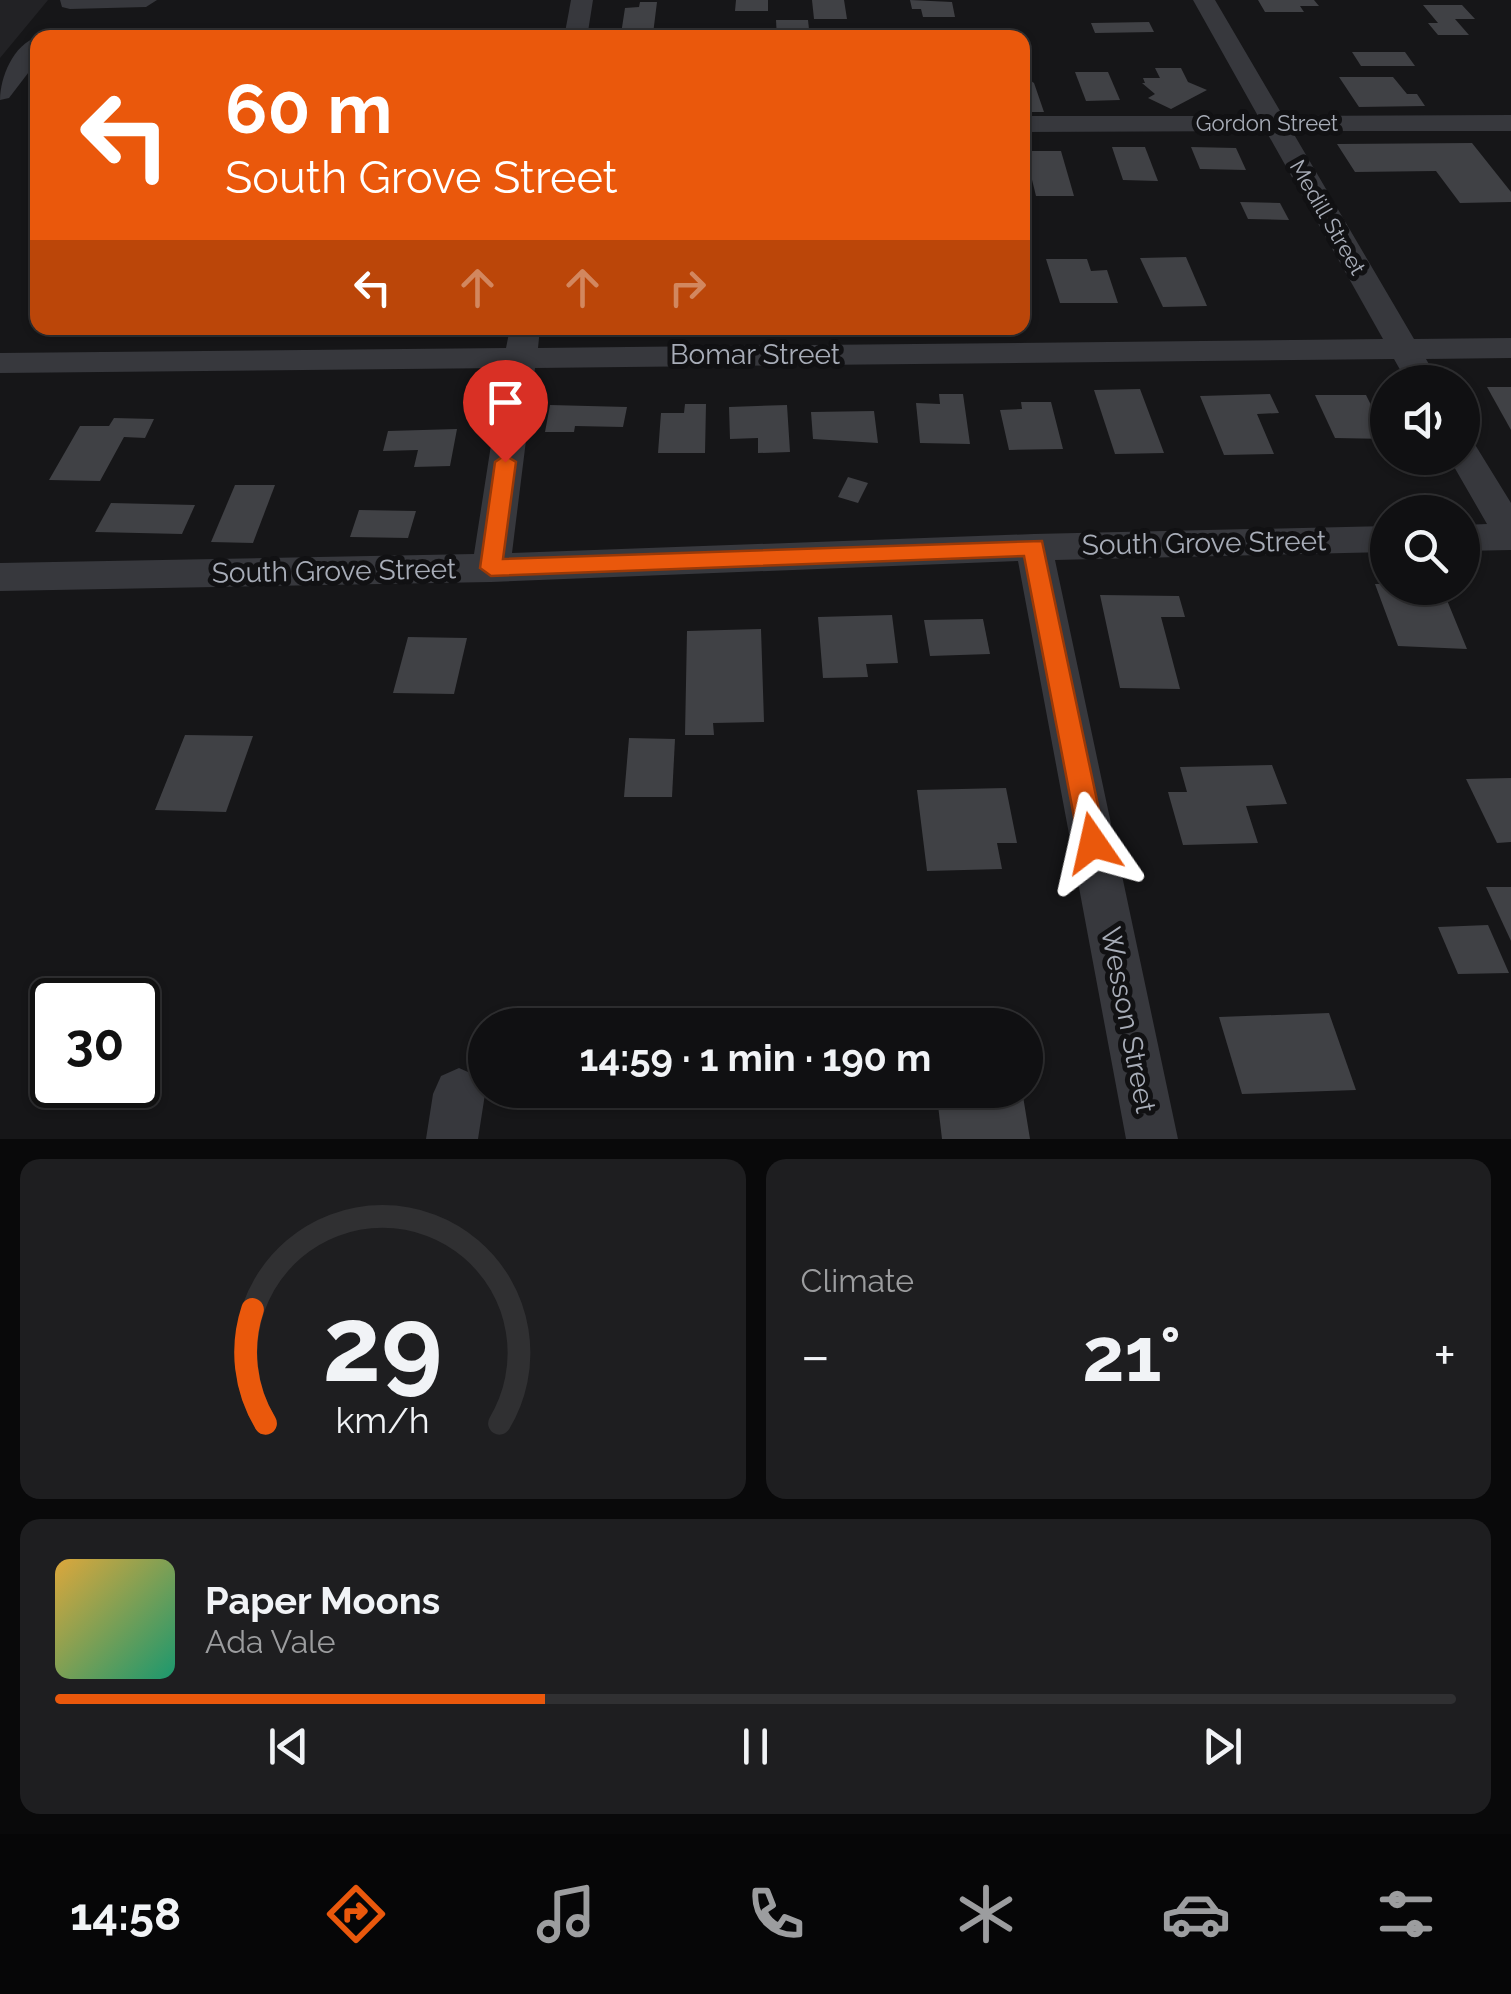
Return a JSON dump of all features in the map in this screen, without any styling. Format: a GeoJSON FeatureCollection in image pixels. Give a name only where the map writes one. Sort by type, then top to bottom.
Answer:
{"type":"FeatureCollection","features":[{"type":"Feature","properties":{"kind":"street"},"geometry":{"type":"LineString","coordinates":[[48,30],[71,1],[146,0]]}},
{"type":"Feature","properties":{"kind":"street"},"geometry":{"type":"LineString","coordinates":[[577,30],[582,0]]}},
{"type":"Feature","properties":{"kind":"street","name":"Medill Street"},"geometry":{"type":"LineString","coordinates":[[1204,0],[1413,365]]}},
{"type":"Feature","properties":{"kind":"street"},"geometry":{"type":"LineString","coordinates":[[0,55],[30,47]]}},
{"type":"Feature","properties":{"kind":"street"},"geometry":{"type":"LineString","coordinates":[[0,93],[30,53]]}},
{"type":"Feature","properties":{"kind":"street","name":"Gordon Street"},"geometry":{"type":"LineString","coordinates":[[1030,124],[1511,124]]}},
{"type":"Feature","properties":{"kind":"street"},"geometry":{"type":"LineString","coordinates":[[491,568],[522,342]]}},
{"type":"Feature","properties":{"kind":"street","name":"Bomar Street"},"geometry":{"type":"LineString","coordinates":[[0,363],[522,342],[1511,348]]}},
{"type":"Feature","properties":{"kind":"street"},"geometry":{"type":"LineString","coordinates":[[1476,475],[1511,535],[1480,537]]}},
{"type":"Feature","properties":{"kind":"street","name":"South Grove Street"},"geometry":{"type":"LineString","coordinates":[[0,577],[491,568],[1034,547],[1370,539]]}},
{"type":"Feature","properties":{"kind":"street","name":"Wesson Street"},"geometry":{"type":"LineString","coordinates":[[1034,547],[1152,1139]]}},
{"type":"Feature","properties":{"kind":"shaded area"},"geometry":{"type":"Polygon","coordinates":[[[0,0],[48,0],[0,58],[0,0]]]}},
{"type":"Feature","properties":{"kind":"building"},"geometry":{"type":"Polygon","coordinates":[[[736,0],[768,0],[768,11],[735,11],[736,0]]]}},
{"type":"Feature","properties":{"kind":"building"},"geometry":{"type":"Polygon","coordinates":[[[812,0],[844,0],[847,19],[814,19],[812,0]]]}},
{"type":"Feature","properties":{"kind":"building"},"geometry":{"type":"Polygon","coordinates":[[[910,0],[952,2],[955,17],[923,17],[921,9],[912,9],[910,0]]]}},
{"type":"Feature","properties":{"kind":"building"},"geometry":{"type":"Polygon","coordinates":[[[1258,0],[1314,0],[1319,6],[1300,6],[1304,12],[1265,12],[1258,0]]]}},
{"type":"Feature","properties":{"kind":"building"},"geometry":{"type":"Polygon","coordinates":[[[640,2],[657,2],[654,30],[622,30],[625,8],[639,7],[640,2]]]}},
{"type":"Feature","properties":{"kind":"building"},"geometry":{"type":"Polygon","coordinates":[[[1423,5],[1462,5],[1475,19],[1455,19],[1469,35],[1438,35],[1428,23],[1438,23],[1423,5]]]}},
{"type":"Feature","properties":{"kind":"building"},"geometry":{"type":"Polygon","coordinates":[[[776,20],[808,20],[809,30],[777,30],[776,20]]]}},
{"type":"Feature","properties":{"kind":"building"},"geometry":{"type":"Polygon","coordinates":[[[1149,22],[1154,32],[1095,33],[1091,23],[1149,22]]]}},
{"type":"Feature","properties":{"kind":"building"},"geometry":{"type":"Polygon","coordinates":[[[1352,52],[1405,52],[1415,66],[1361,66],[1352,52]]]}},
{"type":"Feature","properties":{"kind":"building"},"geometry":{"type":"Polygon","coordinates":[[[1155,68],[1181,68],[1188,82],[1207,90],[1171,109],[1148,98],[1155,94],[1142,83],[1143,78],[1160,78],[1155,68]]]}},
{"type":"Feature","properties":{"kind":"building"},"geometry":{"type":"Polygon","coordinates":[[[1075,72],[1108,72],[1120,100],[1086,101],[1075,72]]]}},
{"type":"Feature","properties":{"kind":"building"},"geometry":{"type":"Polygon","coordinates":[[[1339,77],[1393,77],[1407,94],[1417,94],[1425,106],[1359,107],[1339,77]]]}},
{"type":"Feature","properties":{"kind":"building"},"geometry":{"type":"Polygon","coordinates":[[[1030,80],[1034,83],[1044,112],[1030,112],[1030,80]]]}},
{"type":"Feature","properties":{"kind":"building"},"geometry":{"type":"Polygon","coordinates":[[[1472,143],[1511,192],[1511,202],[1460,203],[1436,171],[1355,172],[1337,144],[1472,143]]]}},
{"type":"Feature","properties":{"kind":"building"},"geometry":{"type":"Polygon","coordinates":[[[1112,147],[1145,147],[1158,181],[1123,180],[1112,147]]]}},
{"type":"Feature","properties":{"kind":"building"},"geometry":{"type":"Polygon","coordinates":[[[1191,147],[1236,148],[1246,170],[1200,169],[1191,147]]]}},
{"type":"Feature","properties":{"kind":"building"},"geometry":{"type":"Polygon","coordinates":[[[1030,151],[1061,151],[1074,196],[1036,196],[1030,151]]]}},
{"type":"Feature","properties":{"kind":"building"},"geometry":{"type":"Polygon","coordinates":[[[1240,202],[1280,203],[1289,220],[1248,219],[1240,202]]]}},
{"type":"Feature","properties":{"kind":"building"},"geometry":{"type":"Polygon","coordinates":[[[1186,257],[1207,306],[1163,307],[1140,258],[1186,257]]]}},
{"type":"Feature","properties":{"kind":"building"},"geometry":{"type":"Polygon","coordinates":[[[1046,259],[1087,259],[1091,271],[1107,270],[1118,303],[1060,303],[1046,259]]]}},
{"type":"Feature","properties":{"kind":"building"},"geometry":{"type":"Polygon","coordinates":[[[1487,387],[1511,387],[1511,430],[1487,387]]]}},
{"type":"Feature","properties":{"kind":"building"},"geometry":{"type":"Polygon","coordinates":[[[1140,389],[1164,453],[1115,454],[1094,390],[1140,389]]]}},
{"type":"Feature","properties":{"kind":"building"},"geometry":{"type":"Polygon","coordinates":[[[939,394],[963,394],[970,444],[920,443],[916,403],[940,404],[939,394]]]}},
{"type":"Feature","properties":{"kind":"building"},"geometry":{"type":"Polygon","coordinates":[[[1270,394],[1279,413],[1257,414],[1274,454],[1224,455],[1200,396],[1270,394]]]}},
{"type":"Feature","properties":{"kind":"building"},"geometry":{"type":"Polygon","coordinates":[[[1315,395],[1366,395],[1370,403],[1370,439],[1335,438],[1315,395]]]}},
{"type":"Feature","properties":{"kind":"building"},"geometry":{"type":"Polygon","coordinates":[[[1021,402],[1051,402],[1063,449],[1009,450],[1000,410],[1022,409],[1021,402]]]}},
{"type":"Feature","properties":{"kind":"building"},"geometry":{"type":"Polygon","coordinates":[[[685,404],[706,404],[705,453],[658,453],[661,413],[684,413],[685,404]]]}},
{"type":"Feature","properties":{"kind":"building"},"geometry":{"type":"Polygon","coordinates":[[[550,405],[627,407],[623,427],[575,426],[574,432],[545,432],[550,405]]]}},
{"type":"Feature","properties":{"kind":"building"},"geometry":{"type":"Polygon","coordinates":[[[787,405],[790,452],[758,453],[758,438],[730,439],[729,407],[787,405]]]}},
{"type":"Feature","properties":{"kind":"building"},"geometry":{"type":"Polygon","coordinates":[[[874,411],[878,443],[813,439],[811,412],[874,411]]]}},
{"type":"Feature","properties":{"kind":"building"},"geometry":{"type":"Polygon","coordinates":[[[114,418],[154,419],[145,438],[124,437],[100,481],[49,480],[80,426],[109,426],[114,418]]]}},
{"type":"Feature","properties":{"kind":"building"},"geometry":{"type":"Polygon","coordinates":[[[457,429],[450,466],[414,467],[418,450],[383,451],[388,431],[457,429]]]}},
{"type":"Feature","properties":{"kind":"building"},"geometry":{"type":"Polygon","coordinates":[[[848,477],[868,483],[858,503],[838,497],[848,477]]]}},
{"type":"Feature","properties":{"kind":"building"},"geometry":{"type":"Polygon","coordinates":[[[235,485],[275,485],[253,543],[211,542],[235,485]]]}},
{"type":"Feature","properties":{"kind":"building"},"geometry":{"type":"Polygon","coordinates":[[[111,503],[195,505],[182,534],[95,532],[111,503]]]}},
{"type":"Feature","properties":{"kind":"building"},"geometry":{"type":"Polygon","coordinates":[[[359,510],[416,511],[408,538],[350,537],[359,510]]]}},
{"type":"Feature","properties":{"kind":"building"},"geometry":{"type":"Polygon","coordinates":[[[1100,595],[1179,596],[1185,617],[1161,617],[1180,689],[1120,688],[1100,595]]]}},
{"type":"Feature","properties":{"kind":"building"},"geometry":{"type":"Polygon","coordinates":[[[1383,605],[1449,605],[1467,649],[1398,646],[1383,605]]]}},
{"type":"Feature","properties":{"kind":"building"},"geometry":{"type":"Polygon","coordinates":[[[892,615],[898,663],[866,664],[868,677],[823,678],[818,617],[892,615]]]}},
{"type":"Feature","properties":{"kind":"building"},"geometry":{"type":"Polygon","coordinates":[[[983,619],[990,654],[930,656],[924,620],[983,619]]]}},
{"type":"Feature","properties":{"kind":"building"},"geometry":{"type":"Polygon","coordinates":[[[761,629],[764,722],[713,723],[714,735],[685,735],[687,631],[761,629]]]}},
{"type":"Feature","properties":{"kind":"building"},"geometry":{"type":"Polygon","coordinates":[[[408,637],[467,638],[454,694],[393,693],[408,637]]]}},
{"type":"Feature","properties":{"kind":"building"},"geometry":{"type":"Polygon","coordinates":[[[185,735],[253,736],[226,812],[155,810],[185,735]]]}},
{"type":"Feature","properties":{"kind":"building"},"geometry":{"type":"Polygon","coordinates":[[[629,738],[675,739],[672,797],[624,797],[629,738]]]}},
{"type":"Feature","properties":{"kind":"building"},"geometry":{"type":"Polygon","coordinates":[[[1272,765],[1287,804],[1246,806],[1258,843],[1183,845],[1168,792],[1187,792],[1180,767],[1272,765]]]}},
{"type":"Feature","properties":{"kind":"building"},"geometry":{"type":"Polygon","coordinates":[[[1511,778],[1511,842],[1497,843],[1466,779],[1511,778]]]}},
{"type":"Feature","properties":{"kind":"building"},"geometry":{"type":"Polygon","coordinates":[[[1006,788],[1017,843],[997,843],[1002,869],[927,871],[917,790],[1006,788]]]}},
{"type":"Feature","properties":{"kind":"building"},"geometry":{"type":"Polygon","coordinates":[[[1486,887],[1511,887],[1511,941],[1486,887]]]}},
{"type":"Feature","properties":{"kind":"building"},"geometry":{"type":"Polygon","coordinates":[[[1488,925],[1509,973],[1458,974],[1438,927],[1488,925]]]}},
{"type":"Feature","properties":{"kind":"building"},"geometry":{"type":"Polygon","coordinates":[[[1329,1013],[1356,1090],[1242,1094],[1219,1017],[1329,1013]]]}},
{"type":"Feature","properties":{"kind":"building"},"geometry":{"type":"Polygon","coordinates":[[[938,1108],[1025,1108],[1030,1139],[942,1139],[938,1108]]]}},
{"type":"Feature","properties":{"kind":"route"},"geometry":{"type":"LineString","coordinates":[[505,462],[491,568],[1034,547],[1093,843]]}}]}
